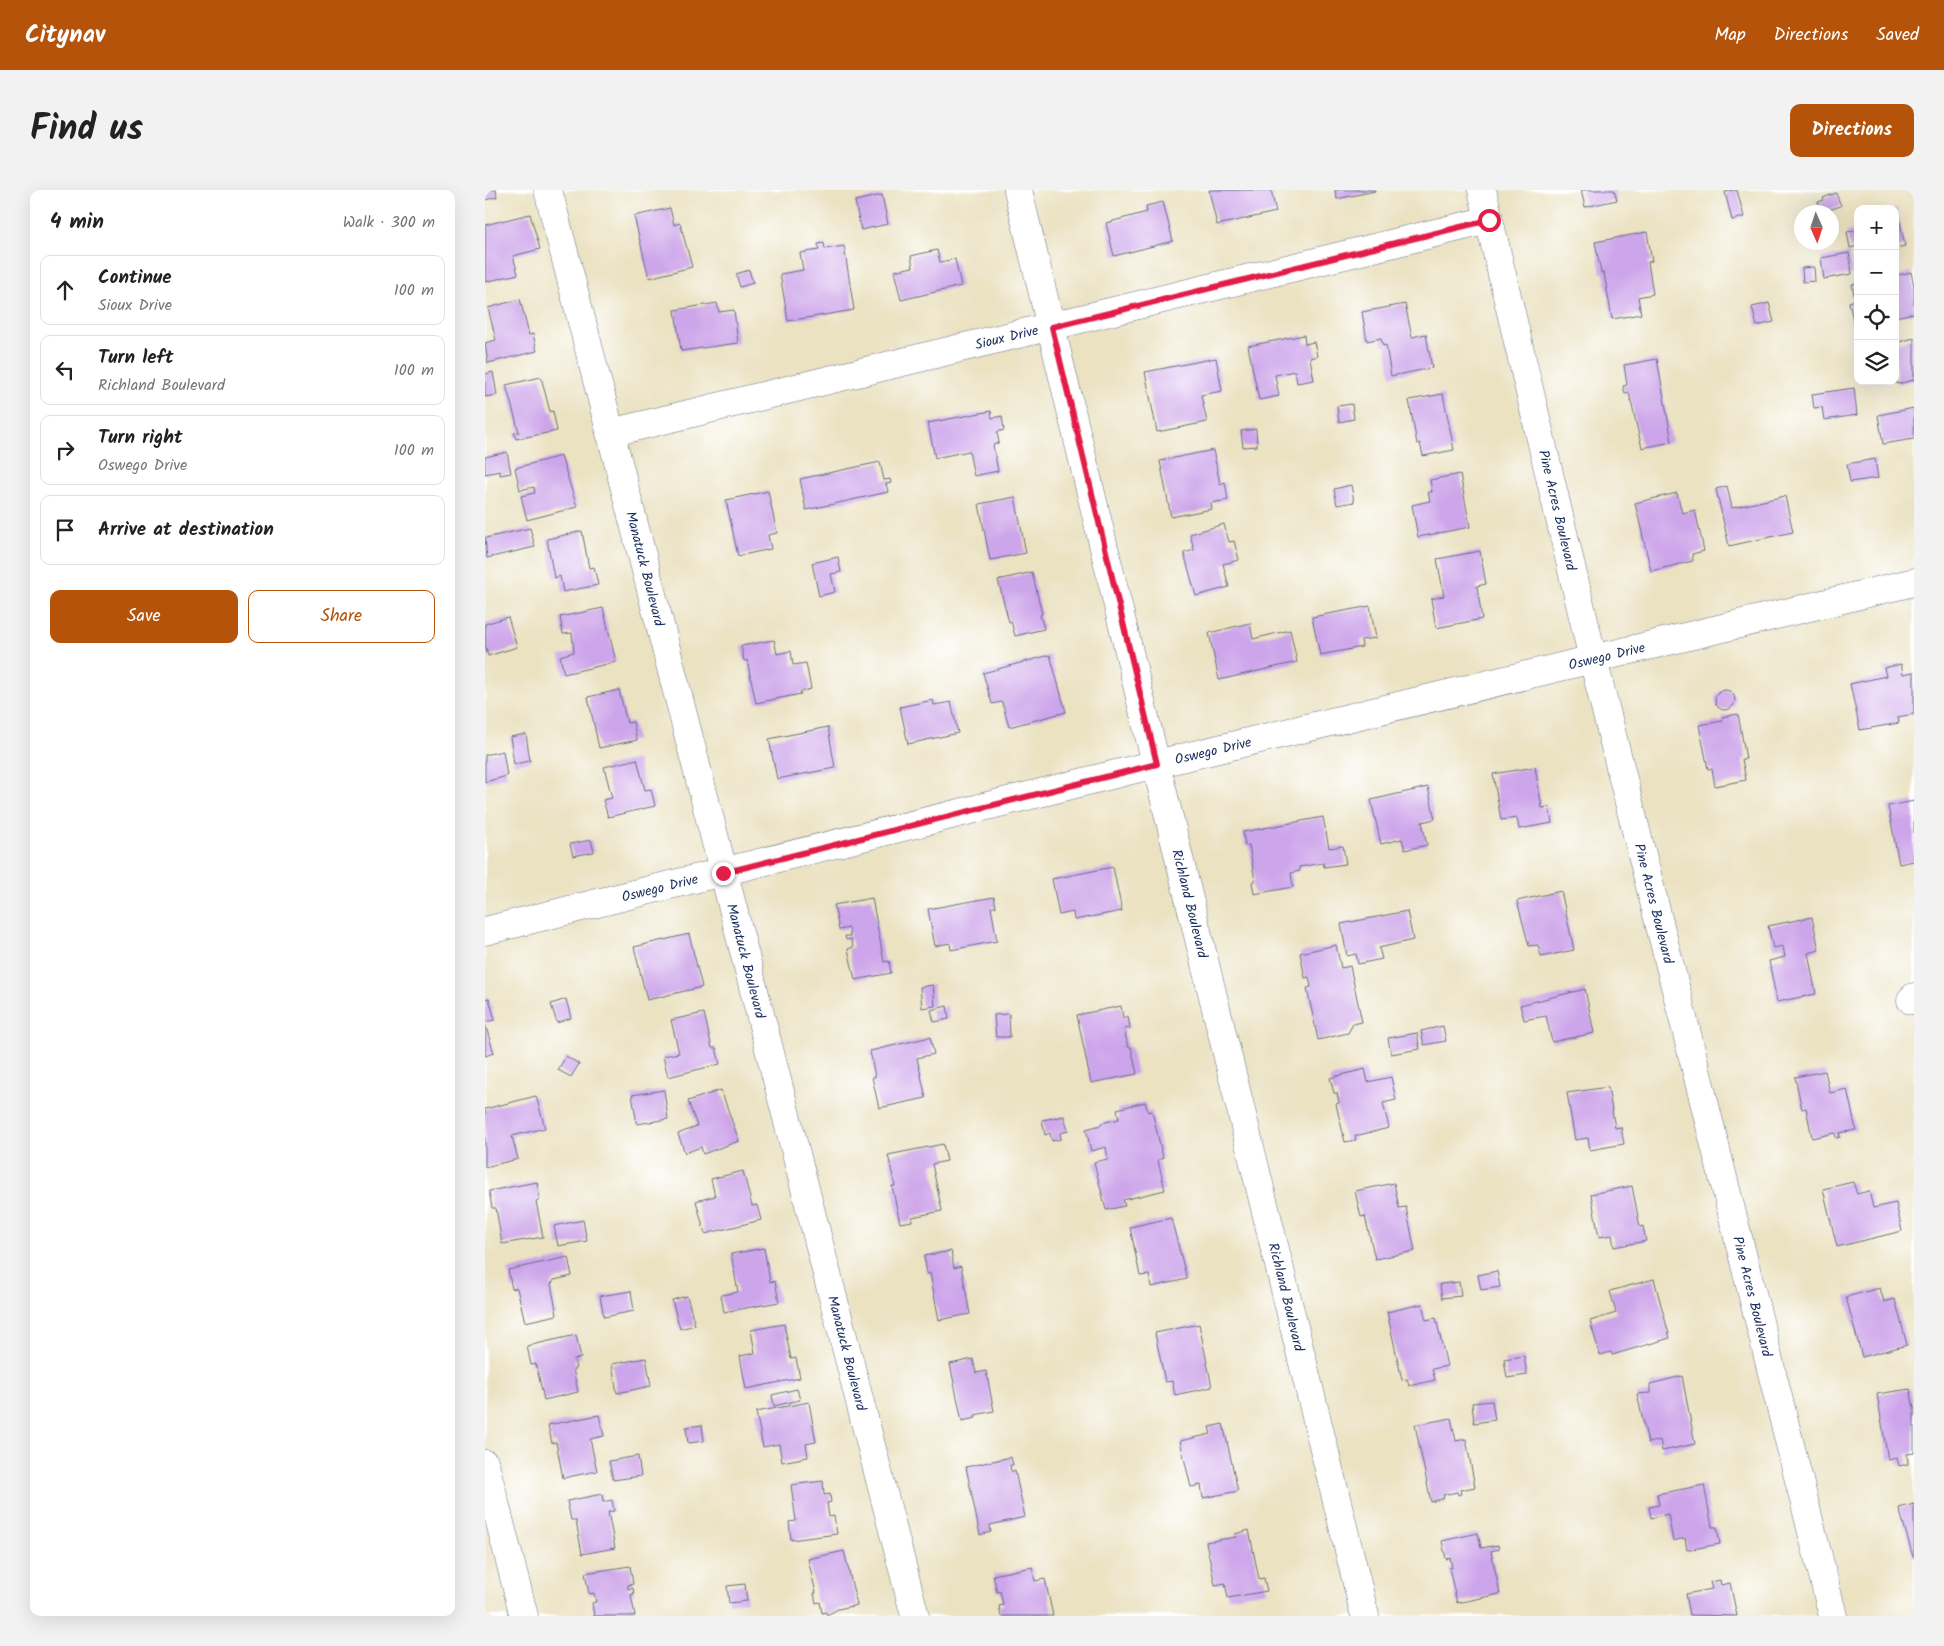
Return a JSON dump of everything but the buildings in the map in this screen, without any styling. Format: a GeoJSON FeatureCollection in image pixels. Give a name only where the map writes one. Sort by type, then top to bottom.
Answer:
{"type":"FeatureCollection","features":[{"type":"Feature","properties":{"kind":"street","name":"Manatuck Boulevard"},"geometry":{"type":"LineString","coordinates":[[548,190],[915,1616]]}},
{"type":"Feature","properties":{"kind":"street","name":"Richland Boulevard"},"geometry":{"type":"LineString","coordinates":[[1018,190],[1365,1616]]}},
{"type":"Feature","properties":{"kind":"street","name":"Pine Acres Boulevard"},"geometry":{"type":"LineString","coordinates":[[1482,190],[1593,659],[1833,1616]]}},
{"type":"Feature","properties":{"kind":"street","name":"Sioux Drive"},"geometry":{"type":"LineString","coordinates":[[610,433],[1489,220]]}},
{"type":"Feature","properties":{"kind":"street","name":"Oswego Drive"},"geometry":{"type":"LineString","coordinates":[[485,931],[1157,764],[1914,582]]}},
{"type":"Feature","properties":{"kind":"street"},"geometry":{"type":"LineString","coordinates":[[485,1464],[524,1616]]}},
{"type":"Feature","properties":{"kind":"route"},"geometry":{"type":"LineString","coordinates":[[723,873],[1157,764],[1052,327],[1489,220]]}}]}
